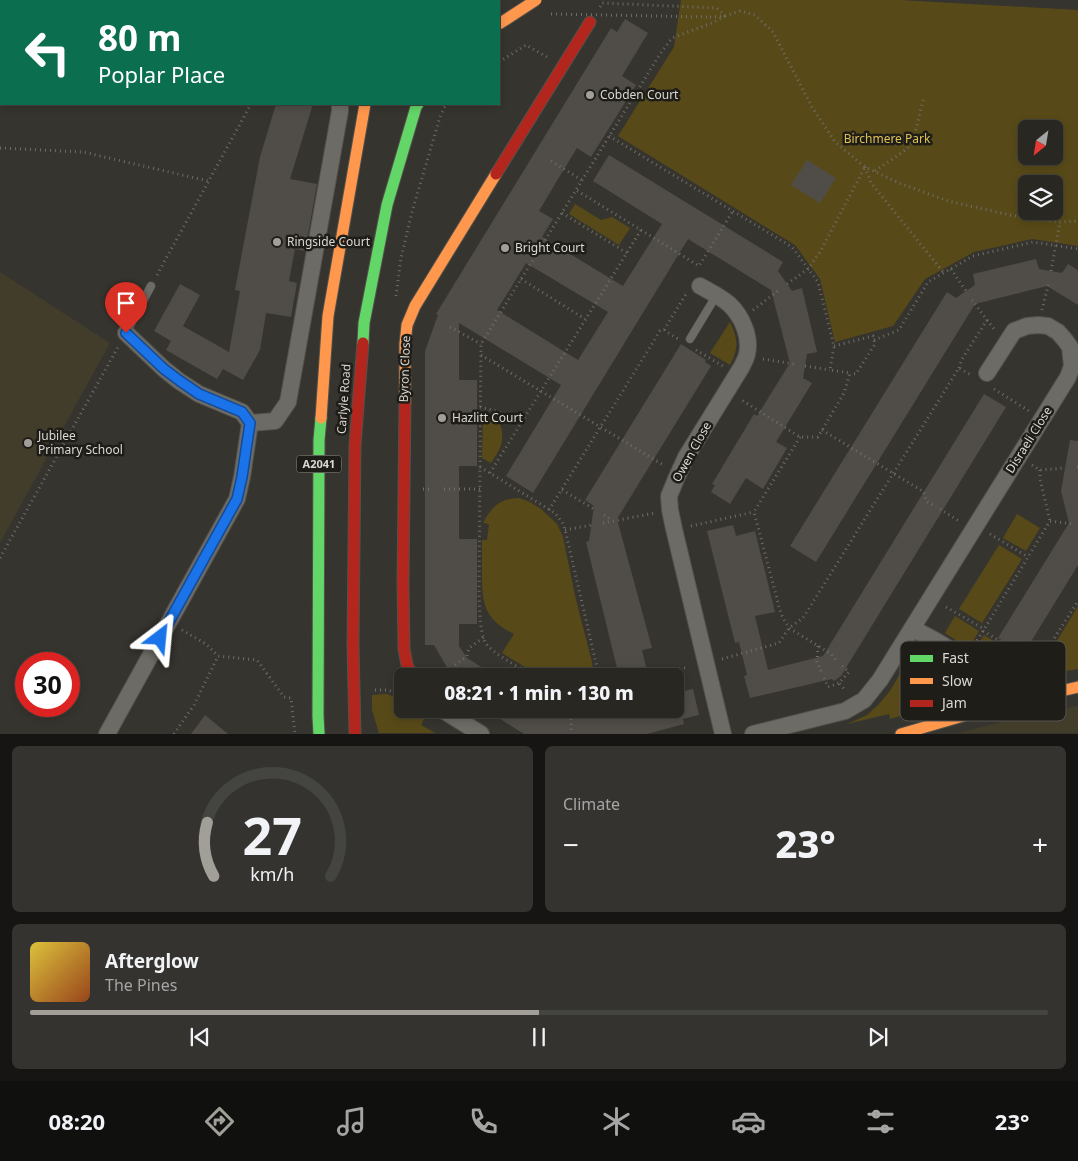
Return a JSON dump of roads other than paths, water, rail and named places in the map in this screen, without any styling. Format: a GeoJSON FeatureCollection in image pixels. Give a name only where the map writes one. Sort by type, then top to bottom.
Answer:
{"type":"FeatureCollection","features":[{"type":"Feature","properties":{"kind":"main road"},"geometry":{"type":"LineString","coordinates":[[500,23],[536,0]]}},
{"type":"Feature","properties":{"kind":"main road","name":"Byron Close"},"geometry":{"type":"LineString","coordinates":[[409,668],[404,649],[403,574],[404,344],[407,325],[415,306],[590,22]]}},
{"type":"Feature","properties":{"kind":"main road","name":"Carlyle Road"},"geometry":{"type":"LineString","coordinates":[[319,734],[319,440],[328,316],[365,105]]}},
{"type":"Feature","properties":{"kind":"main road","name":"Carlyle Road"},"geometry":{"type":"LineString","coordinates":[[355,734],[355,445],[364,324],[387,205],[417,105]]}},
{"type":"Feature","properties":{"kind":"main road"},"geometry":{"type":"LineString","coordinates":[[901,734],[944,721]]}},
{"type":"Feature","properties":{"kind":"street"},"geometry":{"type":"LineString","coordinates":[[250,423],[275,422],[288,402],[339,120],[340,105]]}},
{"type":"Feature","properties":{"kind":"street","name":"Owen Close"},"geometry":{"type":"LineString","coordinates":[[695,283],[729,304],[740,319],[748,343],[746,356],[737,375],[686,457],[670,496],[670,510],[674,530],[722,734]]}},
{"type":"Feature","properties":{"kind":"street","name":"Disraeli Close"},"geometry":{"type":"LineString","coordinates":[[904,641],[1068,377],[1072,366],[1070,347],[1058,332],[1048,326],[1027,326],[1014,331],[985,380]]}},
{"type":"Feature","properties":{"kind":"street"},"geometry":{"type":"LineString","coordinates":[[107,734],[237,499],[250,423],[242,412],[199,394],[180,381],[164,369],[126,333]]}},
{"type":"Feature","properties":{"kind":"street"},"geometry":{"type":"LineString","coordinates":[[912,628],[935,641]]}},
{"type":"Feature","properties":{"kind":"street","name":"Disraeli Close"},"geometry":{"type":"LineString","coordinates":[[753,734],[845,711],[864,700],[880,680],[900,648]]}},
{"type":"Feature","properties":{"kind":"street"},"geometry":{"type":"LineString","coordinates":[[455,718],[481,734]]}},
{"type":"Feature","properties":{"kind":"lane"},"geometry":{"type":"LineString","coordinates":[[126,333],[151,286]]}},
{"type":"Feature","properties":{"kind":"lane"},"geometry":{"type":"LineString","coordinates":[[690,339],[716,296]]}},
{"type":"Feature","properties":{"kind":"place","name":"Cobden Court"},"geometry":{"type":"Point","coordinates":[590,95]}},
{"type":"Feature","properties":{"kind":"place","name":"Ringside Court"},"geometry":{"type":"Point","coordinates":[277,242]}},
{"type":"Feature","properties":{"kind":"place","name":"Bright Court"},"geometry":{"type":"Point","coordinates":[505,248]}},
{"type":"Feature","properties":{"kind":"place","name":"Hazlitt Court"},"geometry":{"type":"Point","coordinates":[442,418]}},
{"type":"Feature","properties":{"kind":"place","name":"Jubilee Primary School"},"geometry":{"type":"Point","coordinates":[28,443]}},
{"type":"Feature","properties":{"kind":"park label","name":"Birchmere Park"},"geometry":{"type":"Point","coordinates":[887,139]}}]}
